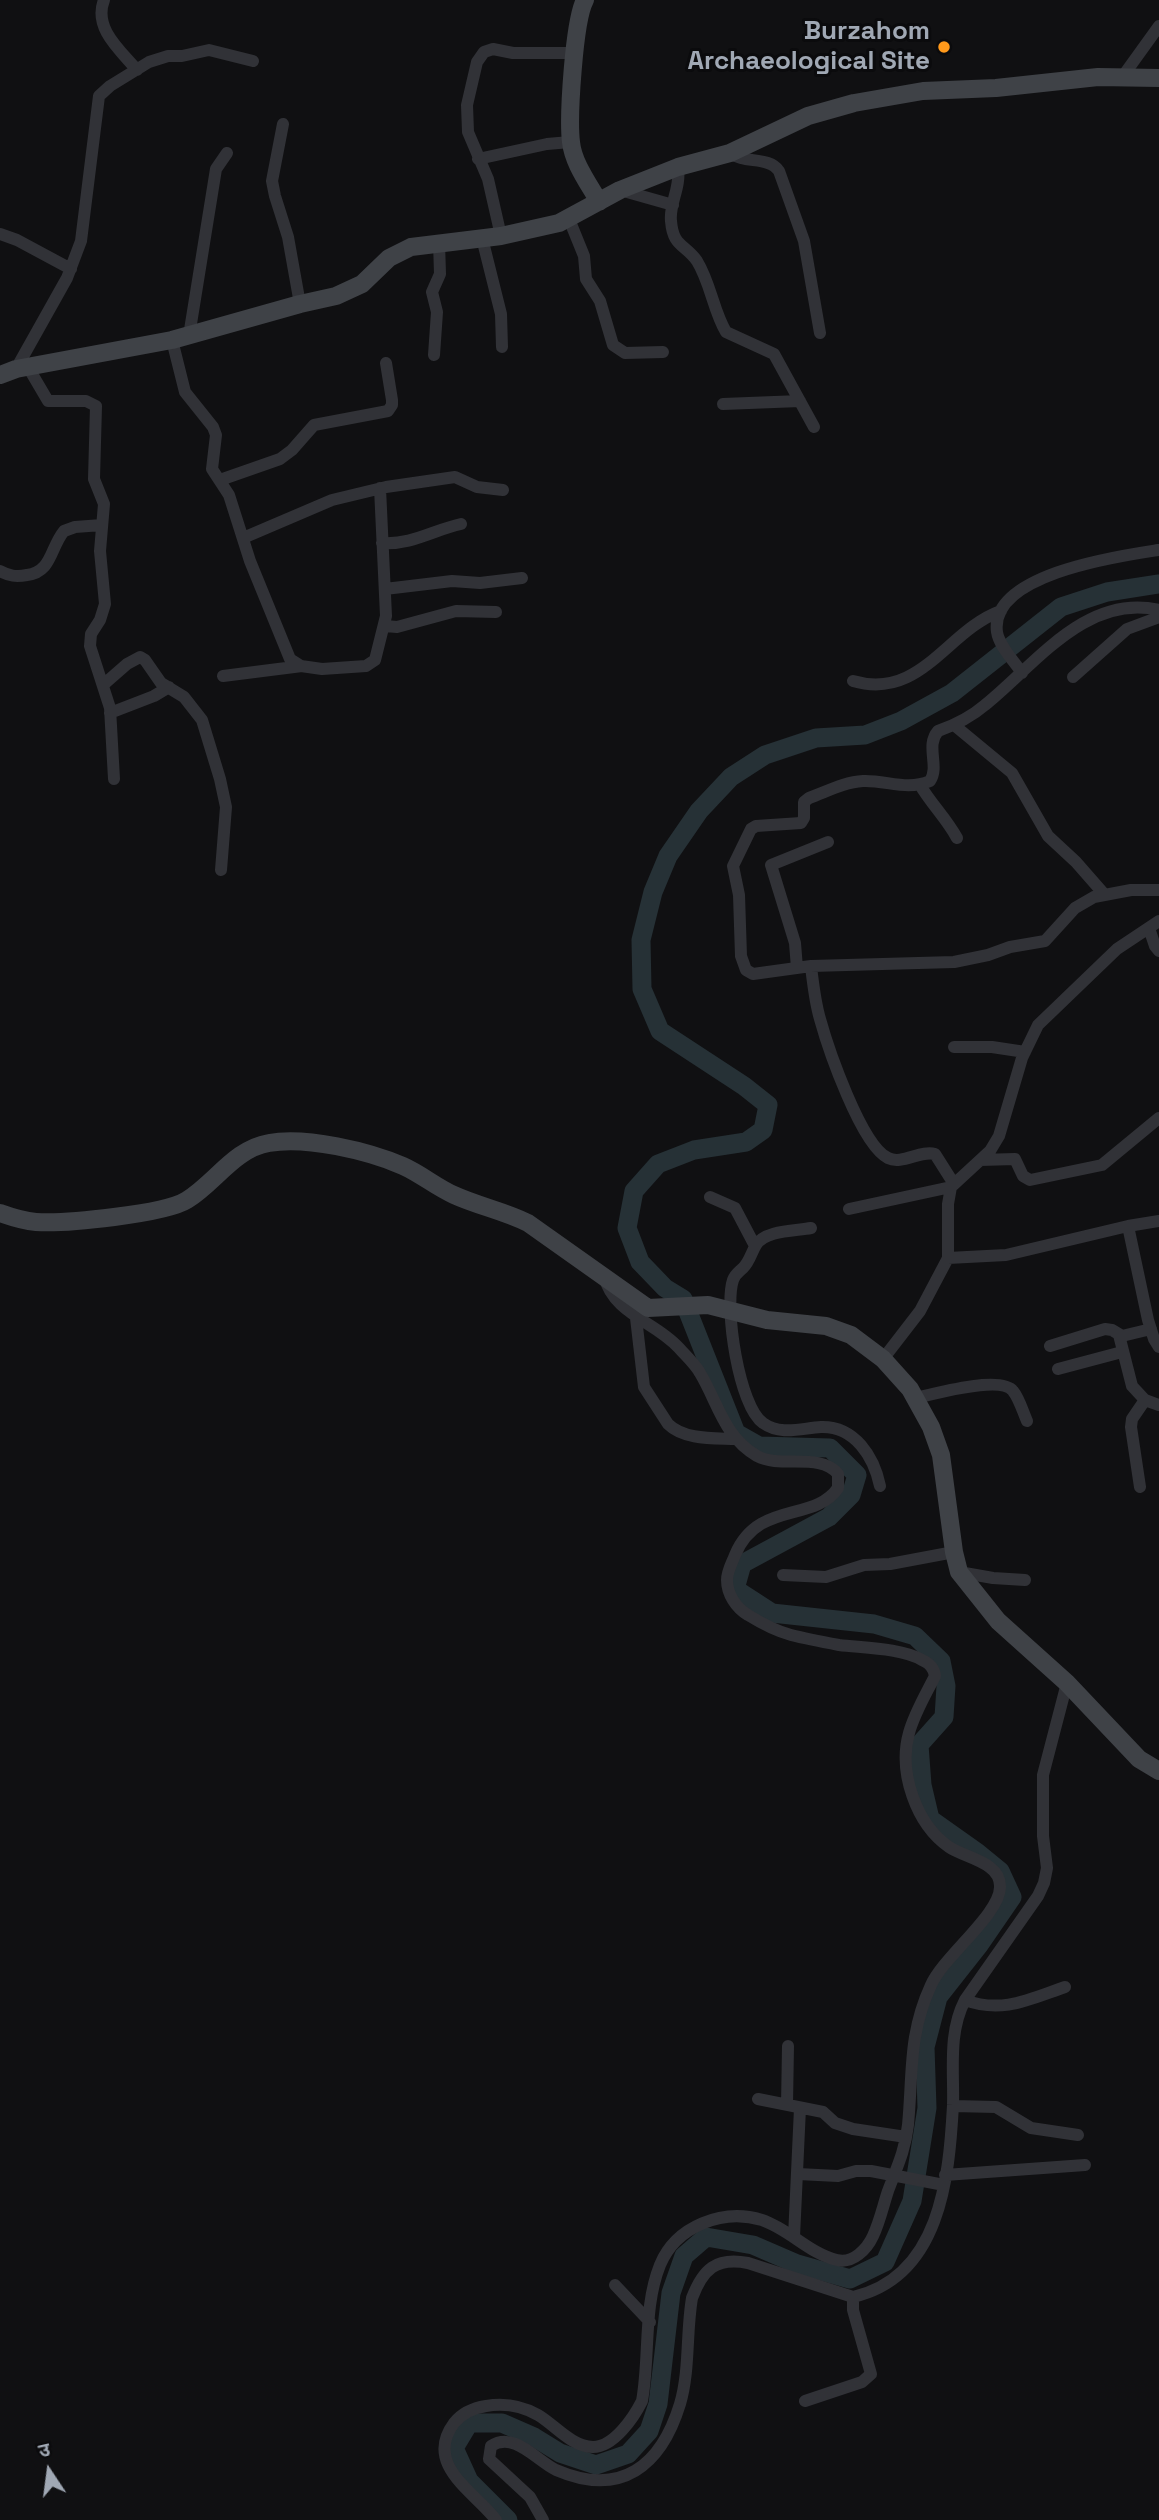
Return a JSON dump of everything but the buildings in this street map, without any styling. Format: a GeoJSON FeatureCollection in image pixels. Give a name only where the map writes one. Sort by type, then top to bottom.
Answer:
{"type":"FeatureCollection","features":[{"type":"Feature","properties":{"kind":"main road"},"geometry":{"type":"LineString","coordinates":[[585,0],[578,16],[570,142],[577,162],[599,202]]}},
{"type":"Feature","properties":{"kind":"main road"},"geometry":{"type":"LineString","coordinates":[[15,370],[180,338],[350,291],[399,252],[411,247],[501,236],[545,227],[569,219],[620,190],[678,167],[730,153],[808,116],[885,96],[1123,76],[1159,78]]}},
{"type":"Feature","properties":{"kind":"main road"},"geometry":{"type":"LineString","coordinates":[[0,1213],[36,1222],[136,1214],[170,1207],[186,1201],[242,1153],[255,1147],[281,1140],[314,1142],[400,1165],[451,1194],[510,1214],[528,1223],[648,1308],[708,1305],[767,1320],[809,1323],[838,1329],[851,1335],[894,1369],[916,1398],[931,1427],[941,1455],[954,1552],[960,1572],[998,1621],[1067,1683],[1139,1759],[1159,1771]]}},
{"type":"Feature","properties":{"kind":"street"},"geometry":{"type":"LineString","coordinates":[[104,0],[101,17],[104,28],[137,70]]}},
{"type":"Feature","properties":{"kind":"street"},"geometry":{"type":"LineString","coordinates":[[1123,76],[1159,26]]}},
{"type":"Feature","properties":{"kind":"street"},"geometry":{"type":"LineString","coordinates":[[501,236],[488,178],[468,132],[467,105],[477,62],[484,52],[493,49],[513,53],[575,53]]}},
{"type":"Feature","properties":{"kind":"street"},"geometry":{"type":"LineString","coordinates":[[114,779],[110,713],[90,641],[105,604],[100,551],[104,504],[94,479],[96,406],[91,401],[48,401],[15,370],[71,268],[81,241],[99,96],[110,86],[158,58],[182,56],[204,50],[221,51],[253,61]]}},
{"type":"Feature","properties":{"kind":"street"},"geometry":{"type":"LineString","coordinates":[[283,124],[272,181],[288,237],[300,304]]}},
{"type":"Feature","properties":{"kind":"street"},"geometry":{"type":"LineString","coordinates":[[478,159],[547,144],[570,142]]}},
{"type":"Feature","properties":{"kind":"street"},"geometry":{"type":"LineString","coordinates":[[227,153],[216,169],[180,338],[185,392],[216,435],[211,462],[214,472],[229,495],[286,653],[294,663],[322,669],[372,664],[375,660],[385,626],[380,488]]}},
{"type":"Feature","properties":{"kind":"street"},"geometry":{"type":"LineString","coordinates":[[730,153],[741,160],[771,164],[779,171],[804,241],[820,333]]}},
{"type":"Feature","properties":{"kind":"street"},"geometry":{"type":"LineString","coordinates":[[678,167],[679,185],[671,221],[678,244],[696,261],[710,286],[726,332],[774,354],[814,427]]}},
{"type":"Feature","properties":{"kind":"street"},"geometry":{"type":"LineString","coordinates":[[620,190],[673,205]]}},
{"type":"Feature","properties":{"kind":"street"},"geometry":{"type":"LineString","coordinates":[[569,219],[584,256],[586,279],[600,301],[613,345],[625,353],[663,352]]}},
{"type":"Feature","properties":{"kind":"street"},"geometry":{"type":"LineString","coordinates":[[0,234],[71,268]]}},
{"type":"Feature","properties":{"kind":"street"},"geometry":{"type":"LineString","coordinates":[[482,238],[501,314],[502,347]]}},
{"type":"Feature","properties":{"kind":"street"},"geometry":{"type":"LineString","coordinates":[[434,355],[437,312],[432,292],[440,274],[439,242]]}},
{"type":"Feature","properties":{"kind":"street"},"geometry":{"type":"LineString","coordinates":[[220,480],[280,459],[292,450],[314,425],[388,411],[393,405],[386,363]]}},
{"type":"Feature","properties":{"kind":"street"},"geometry":{"type":"LineString","coordinates":[[723,404],[800,401]]}},
{"type":"Feature","properties":{"kind":"street"},"geometry":{"type":"LineString","coordinates":[[243,538],[332,500],[380,488],[456,477],[477,487],[503,490]]}},
{"type":"Feature","properties":{"kind":"street"},"geometry":{"type":"LineString","coordinates":[[382,543],[407,542],[461,524]]}},
{"type":"Feature","properties":{"kind":"street"},"geometry":{"type":"LineString","coordinates":[[0,570],[18,576],[37,573],[46,565],[64,531],[75,527],[102,525]]}},
{"type":"Feature","properties":{"kind":"street"},"geometry":{"type":"LineString","coordinates":[[1022,673],[1000,642],[997,629],[1005,604],[1017,594],[1056,573],[1118,556],[1158,551]]}},
{"type":"Feature","properties":{"kind":"street"},"geometry":{"type":"LineString","coordinates":[[385,589],[522,578]]}},
{"type":"Feature","properties":{"kind":"street"},"geometry":{"type":"LineString","coordinates":[[1159,610],[1127,608],[1107,612],[1086,621],[984,707],[938,731],[932,738],[932,778],[920,785],[867,781],[848,783],[806,801],[801,823],[756,826],[751,829],[733,866],[739,895],[741,956],[746,970],[753,974],[810,966],[954,962],[988,955],[1010,947],[1049,939],[1063,919],[1075,908],[1104,894],[1159,890]]}},
{"type":"Feature","properties":{"kind":"street"},"geometry":{"type":"LineString","coordinates":[[385,626],[404,626],[456,611],[496,612]]}},
{"type":"Feature","properties":{"kind":"street"},"geometry":{"type":"LineString","coordinates":[[853,681],[865,684],[886,682],[916,674],[979,620],[1001,611]]}},
{"type":"Feature","properties":{"kind":"street"},"geometry":{"type":"LineString","coordinates":[[1073,677],[1127,628],[1159,617]]}},
{"type":"Feature","properties":{"kind":"street"},"geometry":{"type":"LineString","coordinates":[[103,685],[127,664],[140,657],[161,683],[184,697],[198,712],[220,779],[226,807],[221,870]]}},
{"type":"Feature","properties":{"kind":"street"},"geometry":{"type":"LineString","coordinates":[[223,676],[302,666]]}},
{"type":"Feature","properties":{"kind":"street"},"geometry":{"type":"LineString","coordinates":[[110,713],[169,688]]}},
{"type":"Feature","properties":{"kind":"street"},"geometry":{"type":"LineString","coordinates":[[954,725],[1012,773],[1048,836],[1104,894]]}},
{"type":"Feature","properties":{"kind":"street"},"geometry":{"type":"LineString","coordinates":[[920,785],[933,807],[946,818],[957,838]]}},
{"type":"Feature","properties":{"kind":"street"},"geometry":{"type":"LineString","coordinates":[[797,968],[795,943],[771,865],[828,842]]}},
{"type":"Feature","properties":{"kind":"street"},"geometry":{"type":"LineString","coordinates":[[1154,924],[1155,946],[1159,951]]}},
{"type":"Feature","properties":{"kind":"street"},"geometry":{"type":"LineString","coordinates":[[849,1209],[892,1202],[953,1186],[990,1151],[999,1136],[1025,1052],[1038,1025],[1117,950],[1154,924]]}},
{"type":"Feature","properties":{"kind":"street"},"geometry":{"type":"LineString","coordinates":[[810,966],[825,1032],[855,1111],[873,1142],[888,1158],[895,1160],[922,1153],[935,1154],[953,1186],[948,1204],[948,1258],[920,1311],[883,1359]]}},
{"type":"Feature","properties":{"kind":"street"},"geometry":{"type":"LineString","coordinates":[[954,1047],[1025,1052]]}},
{"type":"Feature","properties":{"kind":"street"},"geometry":{"type":"LineString","coordinates":[[980,1160],[1015,1159],[1023,1176],[1030,1180],[1095,1168],[1107,1162],[1159,1118]]}},
{"type":"Feature","properties":{"kind":"street"},"geometry":{"type":"LineString","coordinates":[[710,1197],[735,1208],[755,1246]]}},
{"type":"Feature","properties":{"kind":"street"},"geometry":{"type":"LineString","coordinates":[[948,1258],[1006,1255],[1159,1221]]}},
{"type":"Feature","properties":{"kind":"street"},"geometry":{"type":"LineString","coordinates":[[1128,1226],[1151,1329],[1159,1347]]}},
{"type":"Feature","properties":{"kind":"street"},"geometry":{"type":"LineString","coordinates":[[811,1228],[764,1237],[755,1246],[751,1259],[733,1280],[730,1310],[743,1387],[756,1416],[762,1423],[773,1428],[800,1430],[824,1427],[850,1435],[869,1455],[877,1469],[880,1486]]}},
{"type":"Feature","properties":{"kind":"street"},"geometry":{"type":"LineString","coordinates":[[496,2520],[456,2479],[449,2467],[445,2445],[452,2425],[468,2411],[484,2406],[512,2405],[538,2415],[566,2436],[582,2444],[593,2447],[605,2444],[613,2438],[642,2400],[655,2279],[667,2251],[690,2229],[711,2220],[750,2218],[762,2220],[839,2261],[859,2255],[875,2232],[900,2177],[906,2137],[910,2056],[924,2002],[944,1964],[989,1914],[1000,1887],[998,1877],[987,1865],[967,1858],[946,1845],[913,1801],[908,1783],[908,1735],[935,1676],[929,1664],[906,1654],[788,1634],[744,1614],[728,1591],[727,1575],[747,1532],[761,1523],[827,1500],[834,1494],[840,1482],[838,1475],[828,1465],[768,1461],[755,1455],[735,1439],[719,1414],[699,1371],[670,1338],[636,1318],[611,1295],[604,1275]]}},
{"type":"Feature","properties":{"kind":"street"},"geometry":{"type":"LineString","coordinates":[[636,1318],[644,1387],[667,1424],[672,1429],[690,1435],[735,1439]]}},
{"type":"Feature","properties":{"kind":"street"},"geometry":{"type":"LineString","coordinates":[[1050,1346],[1112,1329],[1119,1335],[1132,1386],[1145,1400],[1159,1405]]}},
{"type":"Feature","properties":{"kind":"street"},"geometry":{"type":"LineString","coordinates":[[1119,1335],[1151,1329]]}},
{"type":"Feature","properties":{"kind":"street"},"geometry":{"type":"LineString","coordinates":[[1058,1369],[1122,1352]]}},
{"type":"Feature","properties":{"kind":"street"},"geometry":{"type":"LineString","coordinates":[[916,1398],[960,1388],[1006,1386],[1014,1391],[1027,1421]]}},
{"type":"Feature","properties":{"kind":"street"},"geometry":{"type":"LineString","coordinates":[[1140,1487],[1131,1427],[1132,1419],[1145,1400]]}},
{"type":"Feature","properties":{"kind":"street"},"geometry":{"type":"LineString","coordinates":[[783,1576],[826,1577],[864,1565],[890,1564],[954,1552]]}},
{"type":"Feature","properties":{"kind":"street"},"geometry":{"type":"LineString","coordinates":[[960,1572],[1025,1580]]}},
{"type":"Feature","properties":{"kind":"street"},"geometry":{"type":"LineString","coordinates":[[543,2520],[530,2497],[489,2459],[491,2446],[498,2441],[508,2441],[559,2471],[590,2479],[615,2481],[633,2474],[651,2459],[671,2431],[681,2400],[692,2298],[697,2283],[708,2269],[722,2262],[735,2260],[853,2297],[869,2293],[915,2258],[931,2234],[938,2216],[940,2181],[953,2106],[954,2031],[957,2016],[1044,1883],[1047,1868],[1043,1836],[1042,1775],[1067,1683]]}},
{"type":"Feature","properties":{"kind":"street"},"geometry":{"type":"LineString","coordinates":[[965,2000],[988,2007],[1001,2007],[1065,1987]]}},
{"type":"Feature","properties":{"kind":"street"},"geometry":{"type":"LineString","coordinates":[[788,2046],[798,2174],[793,2237]]}},
{"type":"Feature","properties":{"kind":"street"},"geometry":{"type":"LineString","coordinates":[[758,2099],[827,2114],[835,2123],[853,2129],[906,2137]]}},
{"type":"Feature","properties":{"kind":"street"},"geometry":{"type":"LineString","coordinates":[[953,2106],[996,2107],[1035,2130],[1078,2135]]}},
{"type":"Feature","properties":{"kind":"street"},"geometry":{"type":"LineString","coordinates":[[798,2174],[838,2176],[864,2170],[940,2181],[1085,2165]]}},
{"type":"Feature","properties":{"kind":"street"},"geometry":{"type":"LineString","coordinates":[[615,2285],[650,2322]]}},
{"type":"Feature","properties":{"kind":"street"},"geometry":{"type":"LineString","coordinates":[[805,2401],[862,2382],[869,2377],[871,2370],[853,2310],[853,2297]]}},
{"type":"Feature","properties":{"kind":"waterway"},"geometry":{"type":"LineString","coordinates":[[508,2520],[469,2481],[454,2448],[469,2423],[502,2423],[534,2437],[560,2453],[596,2465],[628,2454],[649,2431],[658,2404],[671,2293],[684,2256],[706,2237],[753,2245],[797,2264],[850,2279],[885,2262],[912,2201],[927,2108],[925,2047],[938,1997],[1012,1897],[1000,1871],[930,1819],[922,1785],[919,1745],[944,1717],[946,1686],[941,1661],[915,1636],[874,1624],[772,1613],[735,1589],[742,1564],[829,1517],[851,1495],[857,1475],[830,1448],[759,1446],[736,1433],[683,1299],[665,1288],[640,1262],[627,1228],[634,1191],[658,1164],[694,1150],[746,1142],[763,1130],[768,1105],[744,1086],[660,1031],[642,989],[641,940],[653,892],[668,856],[699,811],[731,777],[765,755],[816,738],[865,735],[901,721],[952,693],[1061,607],[1107,592],[1159,584]]}},
{"type":"Feature","properties":{"kind":"place","name":"Burzahom Archaeological Site"},"geometry":{"type":"Point","coordinates":[944,47]}}]}
